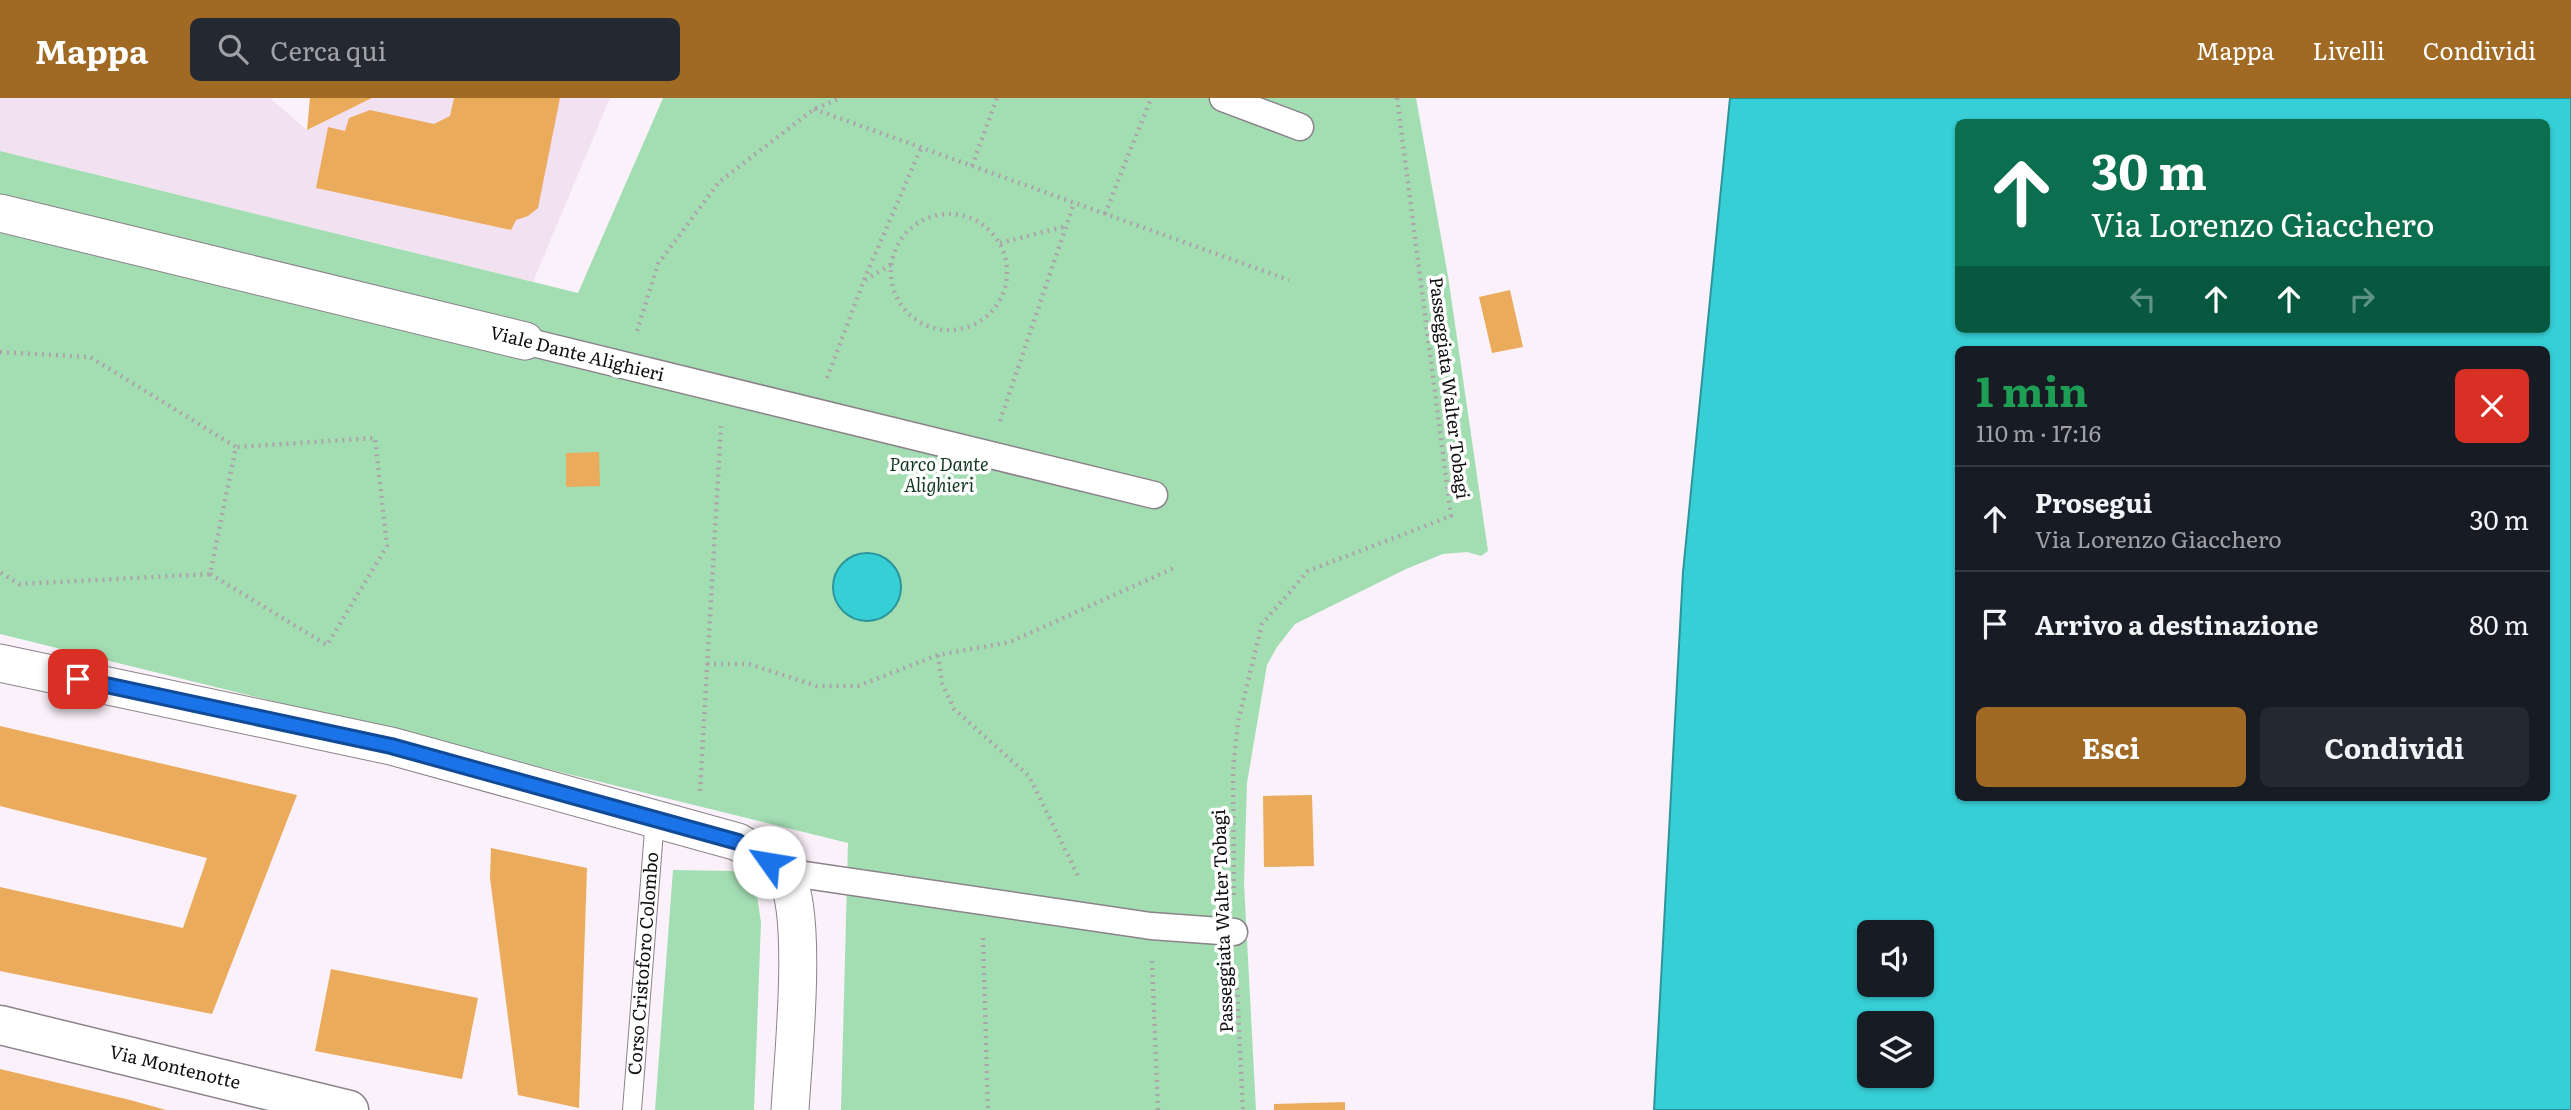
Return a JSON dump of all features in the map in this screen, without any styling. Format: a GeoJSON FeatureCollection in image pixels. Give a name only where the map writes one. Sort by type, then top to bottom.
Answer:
{"type":"FeatureCollection","features":[{"type":"Feature","properties":{"kind":"street"},"geometry":{"type":"LineString","coordinates":[[1223,98],[1300,127]]}},
{"type":"Feature","properties":{"kind":"street","name":"Viale Dante Alighieri"},"geometry":{"type":"LineString","coordinates":[[0,213],[1154,495]]}},
{"type":"Feature","properties":{"kind":"street"},"geometry":{"type":"LineString","coordinates":[[0,663],[391,746],[738,842],[785,872],[1151,926],[1234,933]]}},
{"type":"Feature","properties":{"kind":"street"},"geometry":{"type":"LineString","coordinates":[[785,872],[796,902],[790,1110]]}},
{"type":"Feature","properties":{"kind":"street","name":"Via Montenotte"},"geometry":{"type":"LineString","coordinates":[[0,1025],[349,1110]]}},
{"type":"Feature","properties":{"kind":"lane","name":"Corso Cristoforo Colombo"},"geometry":{"type":"LineString","coordinates":[[632,1110],[654,818]]}},
{"type":"Feature","properties":{"kind":"path"},"geometry":{"type":"LineString","coordinates":[[626,366],[659,264],[719,182],[814,109],[841,98]]}},
{"type":"Feature","properties":{"kind":"path"},"geometry":{"type":"LineString","coordinates":[[972,166],[997,98]]}},
{"type":"Feature","properties":{"kind":"path"},"geometry":{"type":"LineString","coordinates":[[1105,214],[1152,98]]}},
{"type":"Feature","properties":{"kind":"path","name":"Passeggiata Walter Tobagi"},"geometry":{"type":"LineString","coordinates":[[1244,1110],[1234,933],[1233,770],[1238,722],[1262,624],[1308,571],[1451,516],[1396,98]]}},
{"type":"Feature","properties":{"kind":"path"},"geometry":{"type":"LineString","coordinates":[[814,109],[1289,280]]}},
{"type":"Feature","properties":{"kind":"path"},"geometry":{"type":"LineString","coordinates":[[815,412],[864,280],[921,148]]}},
{"type":"Feature","properties":{"kind":"path"},"geometry":{"type":"LineString","coordinates":[[989,454],[1074,203]]}},
{"type":"Feature","properties":{"kind":"path"},"geometry":{"type":"LineString","coordinates":[[938,215],[974,219],[1000,243],[1007,262],[1007,282],[999,301],[987,317],[969,327],[950,331],[930,328],[913,318],[899,303],[892,284],[892,264],[896,247],[907,232],[922,221],[938,215]]}},
{"type":"Feature","properties":{"kind":"path"},"geometry":{"type":"LineString","coordinates":[[1000,243],[1067,226]]}},
{"type":"Feature","properties":{"kind":"path"},"geometry":{"type":"LineString","coordinates":[[864,280],[892,264]]}},
{"type":"Feature","properties":{"kind":"path"},"geometry":{"type":"LineString","coordinates":[[0,352],[90,357],[236,447],[375,438],[387,546],[327,645],[210,574],[19,584],[0,572]]}},
{"type":"Feature","properties":{"kind":"path"},"geometry":{"type":"LineString","coordinates":[[698,831],[723,389]]}},
{"type":"Feature","properties":{"kind":"path"},"geometry":{"type":"LineString","coordinates":[[210,574],[236,447]]}},
{"type":"Feature","properties":{"kind":"path"},"geometry":{"type":"LineString","coordinates":[[707,664],[749,664],[817,686],[858,686],[938,654],[1010,642],[1174,568]]}},
{"type":"Feature","properties":{"kind":"path"},"geometry":{"type":"LineString","coordinates":[[938,654],[942,683],[954,709],[1029,776],[1098,918]]}},
{"type":"Feature","properties":{"kind":"path"},"geometry":{"type":"LineString","coordinates":[[982,902],[988,1110]]}},
{"type":"Feature","properties":{"kind":"path"},"geometry":{"type":"LineString","coordinates":[[1151,926],[1158,1110]]}},
{"type":"Feature","properties":{"kind":"shaded area"},"geometry":{"type":"Polygon","coordinates":[[[0,98],[270,98],[307,130],[372,98],[610,98],[533,282],[0,151],[0,98]]]}},
{"type":"Feature","properties":{"kind":"green space","name":"Parco Dante Alighieri"},"geometry":{"type":"Polygon","coordinates":[[[663,98],[1416,98],[1448,276],[1488,551],[1481,556],[1467,552],[1443,554],[1406,569],[1295,624],[1267,665],[1247,783],[1244,883],[1256,1110],[841,1110],[848,843],[0,634],[0,151],[578,293],[663,98]]]}},
{"type":"Feature","properties":{"kind":"green space"},"geometry":{"type":"Polygon","coordinates":[[[673,870],[733,871],[755,883],[761,922],[754,1110],[655,1110],[673,870]]]}},
{"type":"Feature","properties":{"kind":"water"},"geometry":{"type":"Polygon","coordinates":[[[1730,98],[2571,98],[2571,1110],[1654,1110],[1683,572],[1730,98]]]}},
{"type":"Feature","properties":{"kind":"water"},"geometry":{"type":"Polygon","coordinates":[[[860,553],[874,553],[886,558],[896,568],[901,587],[896,606],[886,616],[874,621],[860,621],[848,616],[838,606],[833,594],[833,580],[838,568],[848,558],[860,553]]]}},
{"type":"Feature","properties":{"kind":"building"},"geometry":{"type":"Polygon","coordinates":[[[310,98],[372,98],[307,130],[310,98]]]}},
{"type":"Feature","properties":{"kind":"building"},"geometry":{"type":"Polygon","coordinates":[[[454,98],[560,98],[538,208],[528,216],[516,220],[511,230],[316,188],[328,127],[345,131],[349,118],[370,110],[434,124],[450,116],[454,98]]]}},
{"type":"Feature","properties":{"kind":"building"},"geometry":{"type":"Polygon","coordinates":[[[1510,290],[1523,347],[1492,353],[1479,297],[1510,290]]]}},
{"type":"Feature","properties":{"kind":"building"},"geometry":{"type":"Polygon","coordinates":[[[599,452],[600,486],[566,487],[566,453],[599,452]]]}},
{"type":"Feature","properties":{"kind":"building"},"geometry":{"type":"Polygon","coordinates":[[[0,726],[297,795],[212,1014],[0,971],[0,887],[183,928],[207,858],[0,806],[0,726]]]}},
{"type":"Feature","properties":{"kind":"building"},"geometry":{"type":"Polygon","coordinates":[[[1312,795],[1314,866],[1264,867],[1263,796],[1312,795]]]}},
{"type":"Feature","properties":{"kind":"building"},"geometry":{"type":"Polygon","coordinates":[[[491,848],[587,868],[579,1108],[518,1095],[490,878],[491,848]]]}},
{"type":"Feature","properties":{"kind":"building"},"geometry":{"type":"Polygon","coordinates":[[[331,969],[478,998],[462,1079],[315,1051],[331,969]]]}},
{"type":"Feature","properties":{"kind":"building"},"geometry":{"type":"Polygon","coordinates":[[[0,1069],[130,1100],[166,1110],[0,1110],[0,1069]]]}},
{"type":"Feature","properties":{"kind":"building"},"geometry":{"type":"Polygon","coordinates":[[[1345,1102],[1345,1110],[1274,1110],[1274,1104],[1345,1102]]]}},
{"type":"Feature","properties":{"kind":"route"},"geometry":{"type":"LineString","coordinates":[[78,679],[391,746],[738,842],[769,862]]}}]}
